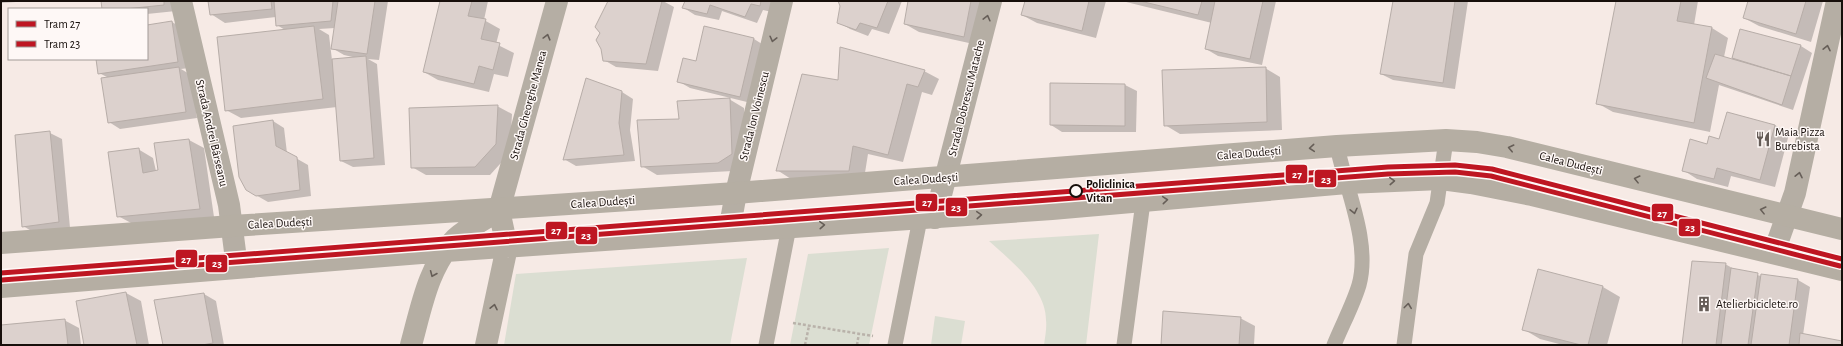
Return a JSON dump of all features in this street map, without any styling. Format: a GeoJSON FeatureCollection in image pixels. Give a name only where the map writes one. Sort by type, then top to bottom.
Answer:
{"type":"FeatureCollection","features":[{"type":"Feature","properties":{"kind":"main road","name":"Calea Dudești"},"geometry":{"type":"LineString","coordinates":[[1,243],[232,226],[499,210],[946,178],[1338,146],[1446,140],[1477,142],[1507,147],[1842,229]]}},
{"type":"Feature","properties":{"kind":"main road"},"geometry":{"type":"LineString","coordinates":[[1,286],[446,251],[789,227],[928,219],[1142,202],[1347,183],[1441,179],[1471,183],[1532,195],[1774,252],[1842,270]]}},
{"type":"Feature","properties":{"kind":"main road"},"geometry":{"type":"LineString","coordinates":[[411,345],[432,272],[456,238],[499,210],[507,247],[486,345]]}},
{"type":"Feature","properties":{"kind":"street","name":"Strada Andrei Bârseanu"},"geometry":{"type":"LineString","coordinates":[[181,1],[227,198],[237,267]]}},
{"type":"Feature","properties":{"kind":"street","name":"Strada Gheorghe Manea"},"geometry":{"type":"LineString","coordinates":[[499,210],[557,1]]}},
{"type":"Feature","properties":{"kind":"street","name":"Strada Ion Voinescu"},"geometry":{"type":"LineString","coordinates":[[729,231],[736,193],[782,1]]}},
{"type":"Feature","properties":{"kind":"street","name":"Strada Dobrescu Matache"},"geometry":{"type":"LineString","coordinates":[[928,219],[946,178],[991,1]]}},
{"type":"Feature","properties":{"kind":"street"},"geometry":{"type":"LineString","coordinates":[[1774,252],[1795,193],[1837,1]]}},
{"type":"Feature","properties":{"kind":"lane"},"geometry":{"type":"LineString","coordinates":[[1404,345],[1416,254],[1437,203],[1446,140]]}},
{"type":"Feature","properties":{"kind":"lane"},"geometry":{"type":"LineString","coordinates":[[1334,345],[1359,285],[1361,270],[1358,226],[1338,146]]}},
{"type":"Feature","properties":{"kind":"lane"},"geometry":{"type":"LineString","coordinates":[[1124,345],[1142,202]]}},
{"type":"Feature","properties":{"kind":"lane"},"geometry":{"type":"LineString","coordinates":[[896,342],[928,219]]}},
{"type":"Feature","properties":{"kind":"lane"},"geometry":{"type":"LineString","coordinates":[[766,345],[789,227]]}},
{"type":"Feature","properties":{"kind":"path"},"geometry":{"type":"LineString","coordinates":[[771,320],[859,333],[896,342]]}},
{"type":"Feature","properties":{"kind":"path"},"geometry":{"type":"LineString","coordinates":[[805,345],[809,326]]}},
{"type":"Feature","properties":{"kind":"path"},"geometry":{"type":"LineString","coordinates":[[857,345],[859,333]]}},
{"type":"Feature","properties":{"kind":"shaded area"},"geometry":{"type":"Polygon","coordinates":[[[1099,234],[1086,345],[1044,345],[1046,323],[1044,308],[1040,297],[1034,286],[1017,266],[989,241],[1099,234]]]}},
{"type":"Feature","properties":{"kind":"shaded area"},"geometry":{"type":"Polygon","coordinates":[[[889,248],[869,345],[790,345],[808,254],[889,248]]]}},
{"type":"Feature","properties":{"kind":"shaded area"},"geometry":{"type":"Polygon","coordinates":[[[747,258],[730,345],[504,345],[516,274],[747,258]]]}},
{"type":"Feature","properties":{"kind":"shaded area"},"geometry":{"type":"Polygon","coordinates":[[[935,316],[965,321],[961,345],[931,345],[935,316]]]}},
{"type":"Feature","properties":{"kind":"building"},"geometry":{"type":"Polygon","coordinates":[[[101,1],[164,1],[164,5],[135,8],[102,8],[101,1]]]}},
{"type":"Feature","properties":{"kind":"building"},"geometry":{"type":"Polygon","coordinates":[[[208,1],[271,1],[272,9],[210,15],[208,1]]]}},
{"type":"Feature","properties":{"kind":"building"},"geometry":{"type":"Polygon","coordinates":[[[274,1],[333,1],[331,21],[276,26],[274,1]]]}},
{"type":"Feature","properties":{"kind":"building"},"geometry":{"type":"Polygon","coordinates":[[[338,1],[375,1],[367,54],[331,49],[338,1]]]}},
{"type":"Feature","properties":{"kind":"building"},"geometry":{"type":"Polygon","coordinates":[[[440,1],[472,1],[468,16],[486,19],[481,39],[500,43],[493,70],[479,66],[474,84],[423,72],[440,1]]]}},
{"type":"Feature","properties":{"kind":"building"},"geometry":{"type":"Polygon","coordinates":[[[608,1],[662,1],[646,64],[603,61],[601,49],[596,40],[600,33],[595,27],[608,1]]]}},
{"type":"Feature","properties":{"kind":"building"},"geometry":{"type":"Polygon","coordinates":[[[685,1],[761,1],[760,6],[751,4],[745,17],[710,5],[707,14],[682,8],[685,1]]]}},
{"type":"Feature","properties":{"kind":"building"},"geometry":{"type":"Polygon","coordinates":[[[838,1],[888,1],[877,28],[860,23],[856,30],[837,23],[840,6],[838,1]]]}},
{"type":"Feature","properties":{"kind":"building"},"geometry":{"type":"Polygon","coordinates":[[[908,1],[971,1],[964,37],[904,24],[908,1]]]}},
{"type":"Feature","properties":{"kind":"building"},"geometry":{"type":"Polygon","coordinates":[[[1025,1],[1089,1],[1082,31],[1021,15],[1025,1]]]}},
{"type":"Feature","properties":{"kind":"building"},"geometry":{"type":"Polygon","coordinates":[[[1140,1],[1202,1],[1198,15],[1140,1]]]}},
{"type":"Feature","properties":{"kind":"building"},"geometry":{"type":"Polygon","coordinates":[[[1215,1],[1263,1],[1250,59],[1205,49],[1215,1]]]}},
{"type":"Feature","properties":{"kind":"building"},"geometry":{"type":"Polygon","coordinates":[[[1393,1],[1455,1],[1443,83],[1380,74],[1393,1]]]}},
{"type":"Feature","properties":{"kind":"building"},"geometry":{"type":"Polygon","coordinates":[[[1616,1],[1681,1],[1677,21],[1712,27],[1694,123],[1596,104],[1616,1]]]}},
{"type":"Feature","properties":{"kind":"building"},"geometry":{"type":"Polygon","coordinates":[[[1748,1],[1806,1],[1796,34],[1743,18],[1748,1]]]}},
{"type":"Feature","properties":{"kind":"building"},"geometry":{"type":"Polygon","coordinates":[[[172,21],[178,62],[98,74],[96,60],[148,60],[148,25],[172,21]]]}},
{"type":"Feature","properties":{"kind":"building"},"geometry":{"type":"Polygon","coordinates":[[[314,26],[323,99],[225,111],[217,37],[314,26]]]}},
{"type":"Feature","properties":{"kind":"building"},"geometry":{"type":"Polygon","coordinates":[[[704,26],[754,38],[740,97],[677,82],[683,58],[696,61],[704,26]]]}},
{"type":"Feature","properties":{"kind":"building"},"geometry":{"type":"Polygon","coordinates":[[[1740,29],[1801,45],[1791,76],[1732,58],[1740,29]]]}},
{"type":"Feature","properties":{"kind":"building"},"geometry":{"type":"Polygon","coordinates":[[[840,47],[925,70],[918,87],[907,84],[888,155],[853,146],[849,171],[776,171],[802,74],[838,80],[840,47]]]}},
{"type":"Feature","properties":{"kind":"building"},"geometry":{"type":"Polygon","coordinates":[[[1715,54],[1791,76],[1782,105],[1706,78],[1715,54]]]}},
{"type":"Feature","properties":{"kind":"building"},"geometry":{"type":"Polygon","coordinates":[[[366,56],[374,158],[340,161],[332,59],[366,56]]]}},
{"type":"Feature","properties":{"kind":"building"},"geometry":{"type":"Polygon","coordinates":[[[179,67],[186,112],[108,123],[101,78],[179,67]]]}},
{"type":"Feature","properties":{"kind":"building"},"geometry":{"type":"Polygon","coordinates":[[[1266,67],[1267,122],[1164,126],[1162,70],[1266,67]]]}},
{"type":"Feature","properties":{"kind":"building"},"geometry":{"type":"Polygon","coordinates":[[[586,78],[622,91],[619,123],[624,155],[563,160],[586,78]]]}},
{"type":"Feature","properties":{"kind":"building"},"geometry":{"type":"Polygon","coordinates":[[[1050,83],[1125,84],[1125,126],[1050,125],[1050,83]]]}},
{"type":"Feature","properties":{"kind":"building"},"geometry":{"type":"Polygon","coordinates":[[[730,98],[732,154],[718,163],[641,167],[637,120],[679,119],[677,101],[730,98]]]}},
{"type":"Feature","properties":{"kind":"building"},"geometry":{"type":"Polygon","coordinates":[[[498,105],[496,144],[475,167],[411,168],[409,108],[498,105]]]}},
{"type":"Feature","properties":{"kind":"building"},"geometry":{"type":"Polygon","coordinates":[[[1727,112],[1775,125],[1760,180],[1717,168],[1714,179],[1682,171],[1690,139],[1707,144],[1709,136],[1719,139],[1727,112]]]}},
{"type":"Feature","properties":{"kind":"building"},"geometry":{"type":"Polygon","coordinates":[[[273,120],[276,146],[297,157],[300,190],[256,196],[246,190],[239,177],[233,126],[273,120]]]}},
{"type":"Feature","properties":{"kind":"building"},"geometry":{"type":"Polygon","coordinates":[[[50,131],[59,222],[22,227],[15,135],[50,131]]]}},
{"type":"Feature","properties":{"kind":"building"},"geometry":{"type":"Polygon","coordinates":[[[189,139],[200,209],[117,217],[108,152],[139,148],[143,173],[158,170],[154,143],[189,139]]]}},
{"type":"Feature","properties":{"kind":"building","name":"Atelierbiciclete.ro"},"geometry":{"type":"Polygon","coordinates":[[[1692,261],[1726,263],[1716,345],[1682,345],[1692,261]]]}},
{"type":"Feature","properties":{"kind":"building"},"geometry":{"type":"Polygon","coordinates":[[[1731,268],[1758,273],[1748,345],[1721,345],[1731,268]]]}},
{"type":"Feature","properties":{"kind":"building"},"geometry":{"type":"Polygon","coordinates":[[[1538,269],[1603,286],[1588,345],[1581,345],[1522,330],[1538,269]]]}},
{"type":"Feature","properties":{"kind":"building"},"geometry":{"type":"Polygon","coordinates":[[[1761,274],[1798,279],[1789,345],[1751,345],[1761,274]]]}},
{"type":"Feature","properties":{"kind":"building"},"geometry":{"type":"Polygon","coordinates":[[[126,292],[137,345],[84,345],[76,301],[126,292]]]}},
{"type":"Feature","properties":{"kind":"building"},"geometry":{"type":"Polygon","coordinates":[[[204,293],[213,343],[202,345],[163,345],[154,300],[204,293]]]}},
{"type":"Feature","properties":{"kind":"building"},"geometry":{"type":"Polygon","coordinates":[[[1163,311],[1241,317],[1239,345],[1161,345],[1163,311]]]}},
{"type":"Feature","properties":{"kind":"building"},"geometry":{"type":"Polygon","coordinates":[[[65,319],[68,345],[1,345],[1,325],[65,319]]]}},
{"type":"Feature","properties":{"kind":"building"},"geometry":{"type":"Polygon","coordinates":[[[1800,333],[1842,341],[1842,345],[1799,345],[1800,333]]]}},
{"type":"Feature","properties":{"kind":"tram line","name":"27"},"geometry":{"type":"LineString","coordinates":[[1,273],[1388,167],[1455,165],[1492,169],[1842,259]]}},
{"type":"Feature","properties":{"kind":"tram line","name":"23"},"geometry":{"type":"LineString","coordinates":[[2,280],[1388,174],[1455,172],[1491,176],[1840,266]]}},
{"type":"Feature","properties":{"kind":"place","name":"Maia Pizza Burebista"},"geometry":{"type":"Point","coordinates":[1763,139]}},
{"type":"Feature","properties":{"kind":"place","name":"Policlinica Vitan"},"geometry":{"type":"Point","coordinates":[1076,191]}},
{"type":"Feature","properties":{"kind":"place","name":"Atelierbiciclete.ro"},"geometry":{"type":"Point","coordinates":[1704,304]}}]}
